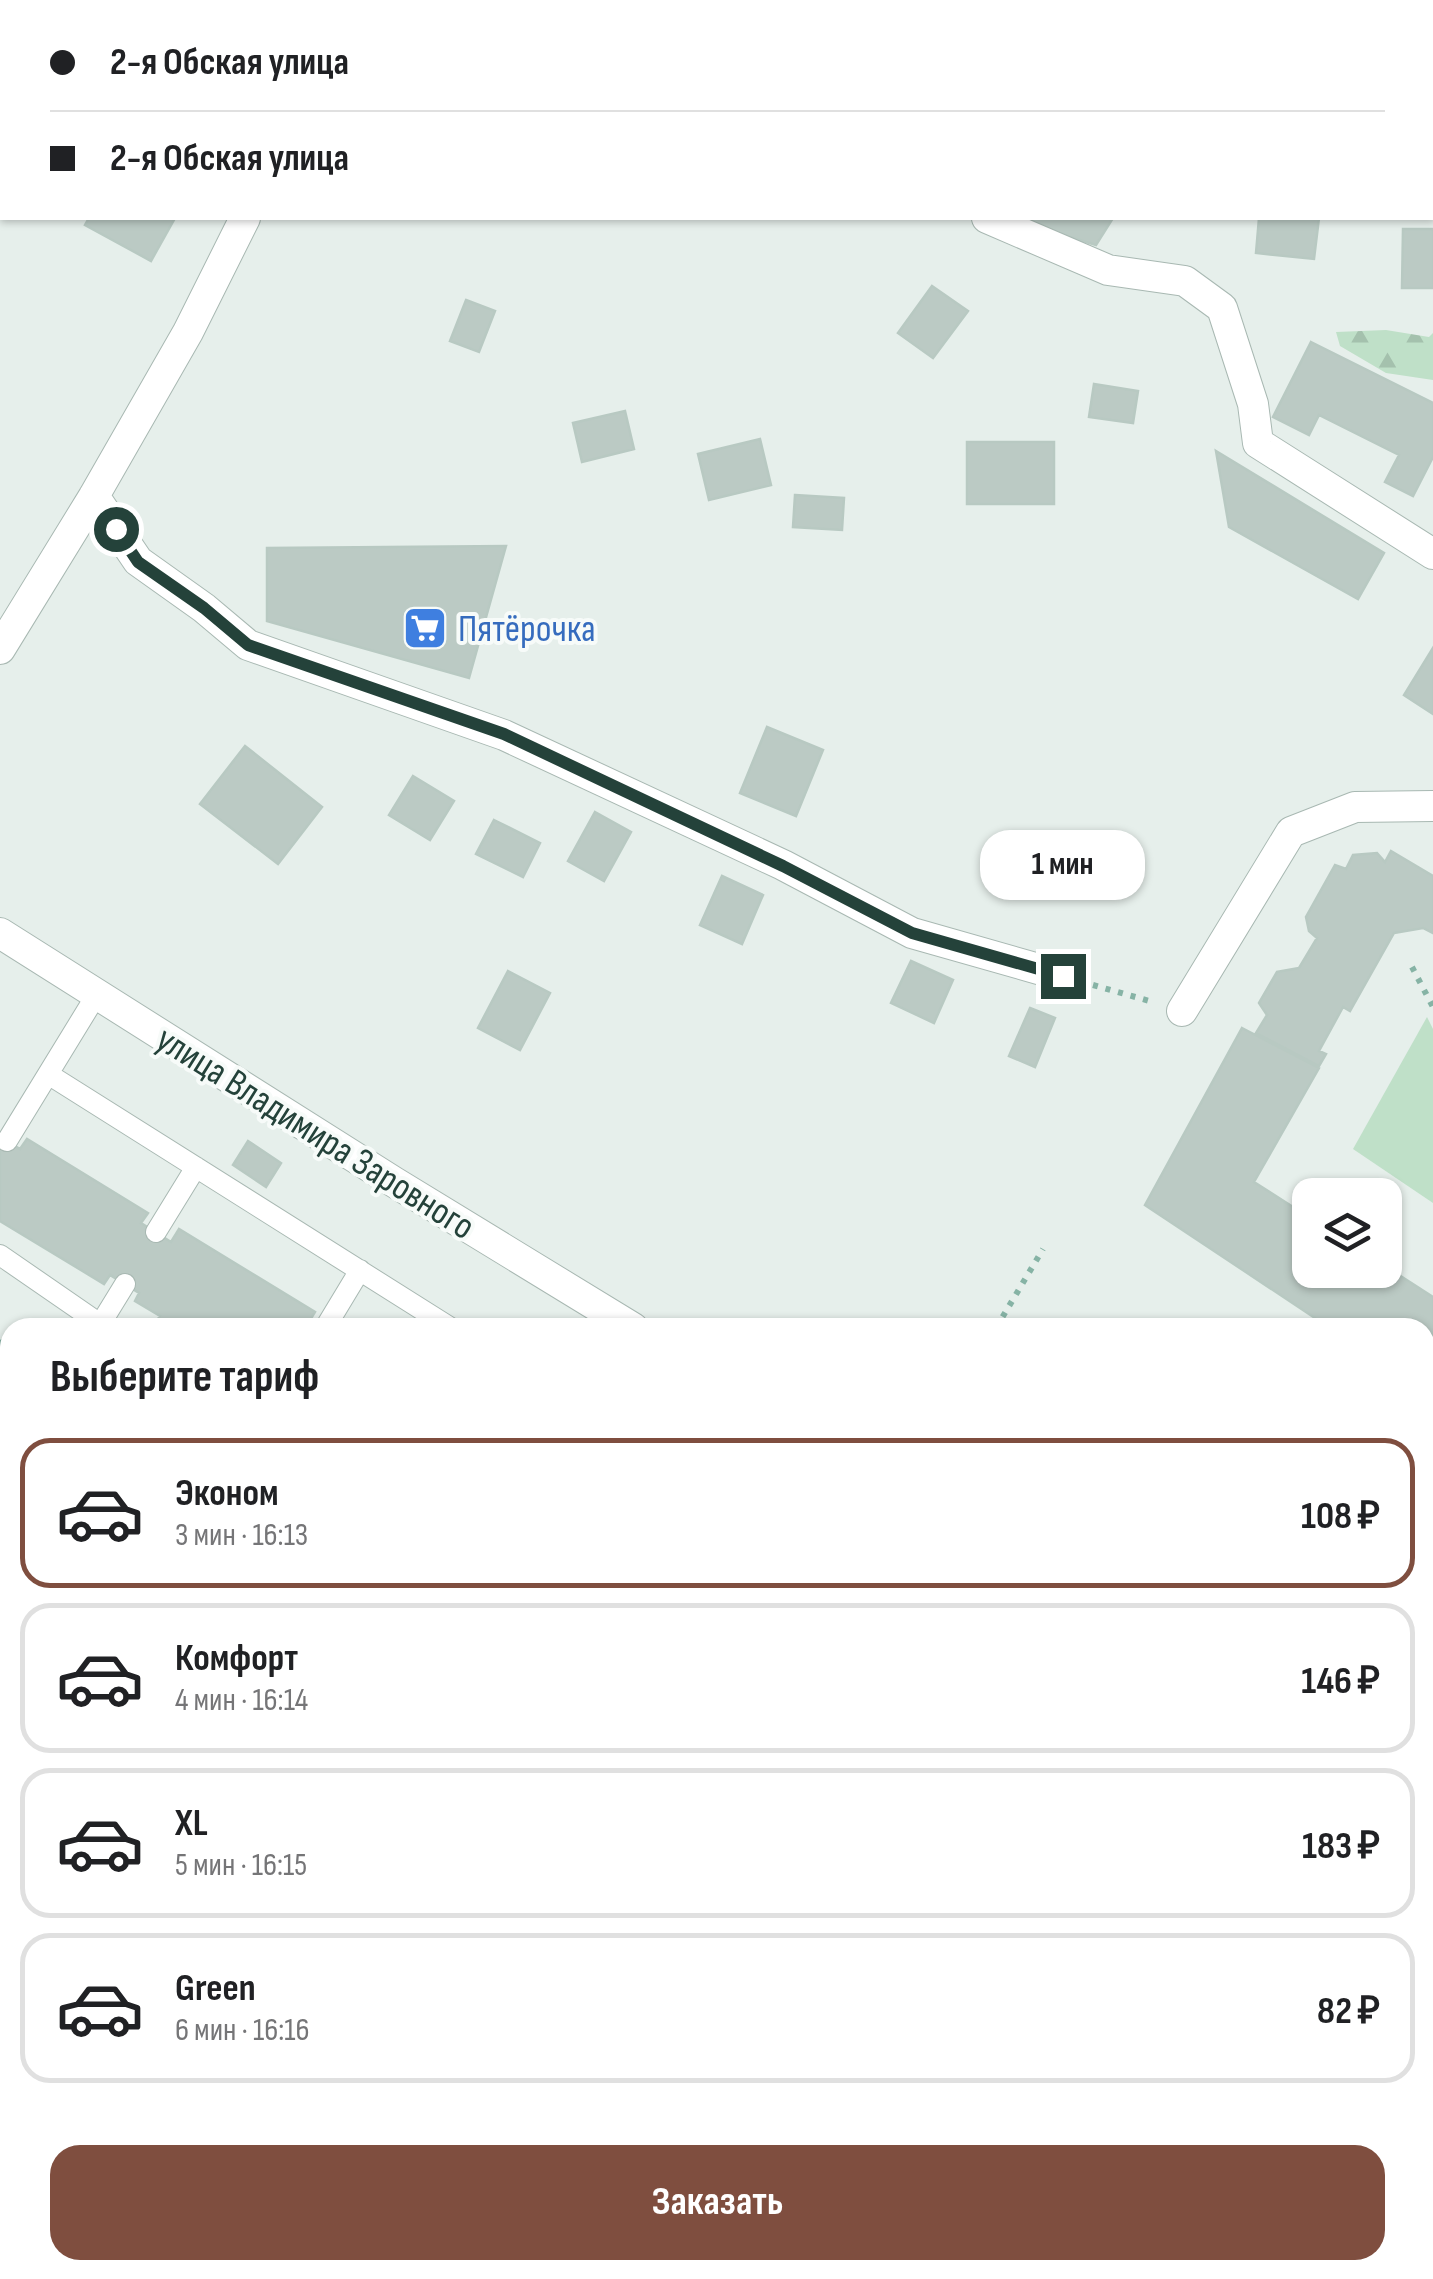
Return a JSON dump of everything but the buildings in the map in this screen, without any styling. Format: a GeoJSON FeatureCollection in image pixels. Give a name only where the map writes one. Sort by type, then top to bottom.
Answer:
{"type":"FeatureCollection","features":[{"type":"Feature","properties":{"kind":"street"},"geometry":{"type":"LineString","coordinates":[[0,650],[188,332],[244,220]]}},
{"type":"Feature","properties":{"kind":"street"},"geometry":{"type":"LineString","coordinates":[[992,220],[1108,270],[1185,281],[1222,308],[1253,404],[1258,443],[1433,554]]}},
{"type":"Feature","properties":{"kind":"street"},"geometry":{"type":"LineString","coordinates":[[94,496],[138,562],[204,608],[248,645],[504,734],[783,866],[912,933],[1063,976]]}},
{"type":"Feature","properties":{"kind":"street"},"geometry":{"type":"LineString","coordinates":[[1182,1011],[1291,832],[1355,807],[1433,806]]}},
{"type":"Feature","properties":{"kind":"street","name":"улица Владимира Заровного"},"geometry":{"type":"LineString","coordinates":[[0,933],[618,1318]]}},
{"type":"Feature","properties":{"kind":"lane"},"geometry":{"type":"LineString","coordinates":[[7,1141],[97,994]]}},
{"type":"Feature","properties":{"kind":"lane"},"geometry":{"type":"LineString","coordinates":[[48,1074],[435,1318]]}},
{"type":"Feature","properties":{"kind":"lane"},"geometry":{"type":"LineString","coordinates":[[156,1232],[196,1167]]}},
{"type":"Feature","properties":{"kind":"lane"},"geometry":{"type":"LineString","coordinates":[[0,1255],[88,1318]]}},
{"type":"Feature","properties":{"kind":"lane"},"geometry":{"type":"LineString","coordinates":[[330,1318],[360,1270]]}},
{"type":"Feature","properties":{"kind":"lane"},"geometry":{"type":"LineString","coordinates":[[104,1318],[125,1284]]}},
{"type":"Feature","properties":{"kind":"path"},"geometry":{"type":"LineString","coordinates":[[1412,967],[1433,1007]]}},
{"type":"Feature","properties":{"kind":"path"},"geometry":{"type":"LineString","coordinates":[[1063,976],[1182,1011]]}},
{"type":"Feature","properties":{"kind":"path"},"geometry":{"type":"LineString","coordinates":[[1002,1318],[1043,1249]]}},
{"type":"Feature","properties":{"kind":"green space"},"geometry":{"type":"Polygon","coordinates":[[[1386,330],[1429,337],[1433,333],[1433,380],[1386,373],[1340,346],[1336,332],[1386,330]]]}},
{"type":"Feature","properties":{"kind":"green space"},"geometry":{"type":"Polygon","coordinates":[[[1427,1017],[1433,1029],[1433,1203],[1402,1182],[1402,1178],[1396,1178],[1353,1149],[1427,1017]]]}},
{"type":"Feature","properties":{"kind":"place","name":"Пятёрочка"},"geometry":{"type":"Point","coordinates":[425,628]}},
{"type":"Feature","properties":{"kind":"route"},"geometry":{"type":"LineString","coordinates":[[116,529],[138,562],[204,608],[248,645],[504,734],[783,866],[912,933],[1063,976]]}}]}
